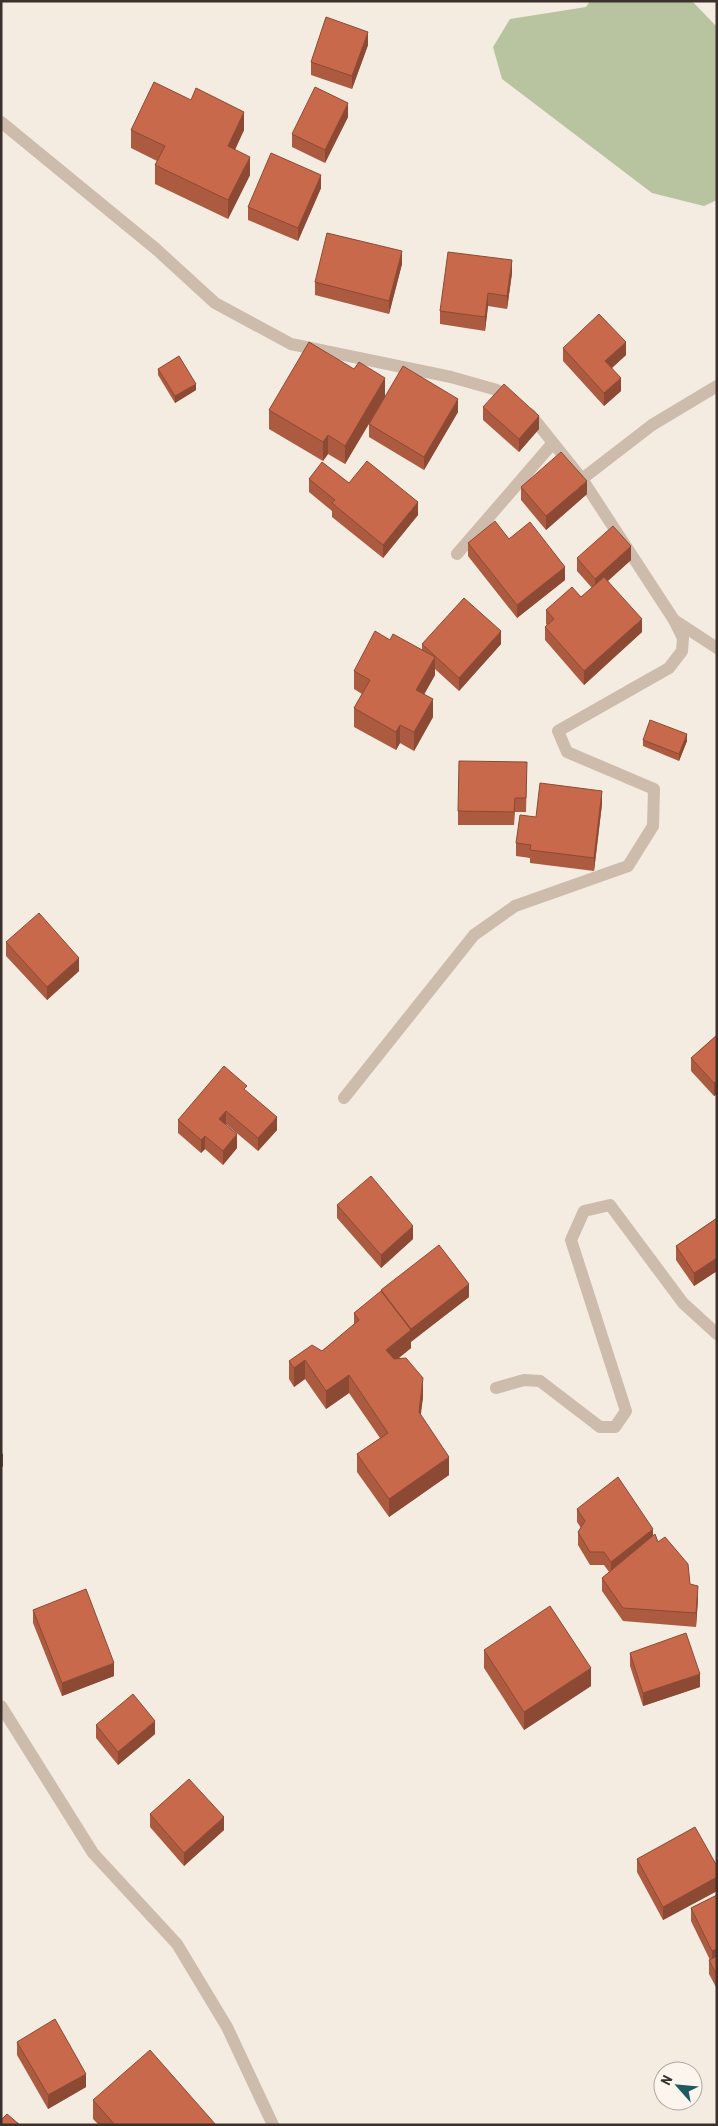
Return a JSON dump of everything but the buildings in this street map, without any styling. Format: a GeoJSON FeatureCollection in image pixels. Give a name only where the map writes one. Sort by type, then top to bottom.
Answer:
{"type":"FeatureCollection","features":[{"type":"Feature","properties":{"kind":"street"},"geometry":{"type":"LineString","coordinates":[[1,122],[156,249],[215,303],[290,344],[451,377],[497,390],[524,407],[582,479],[674,620],[682,638],[682,651],[669,668],[558,731],[567,752],[654,789],[653,826],[628,866],[515,906],[474,935],[344,1098]]}},
{"type":"Feature","properties":{"kind":"street"},"geometry":{"type":"LineString","coordinates":[[582,479],[652,425],[717,386]]}},
{"type":"Feature","properties":{"kind":"street"},"geometry":{"type":"LineString","coordinates":[[457,554],[552,444]]}},
{"type":"Feature","properties":{"kind":"street"},"geometry":{"type":"LineString","coordinates":[[674,620],[717,648]]}},
{"type":"Feature","properties":{"kind":"street"},"geometry":{"type":"LineString","coordinates":[[496,1388],[524,1380],[540,1381],[600,1426],[615,1427],[626,1411],[571,1240],[584,1211],[610,1205],[683,1303],[717,1334]]}},
{"type":"Feature","properties":{"kind":"street"},"geometry":{"type":"LineString","coordinates":[[1,1706],[93,1853],[177,1944],[227,2026],[273,2125]]}},
{"type":"Feature","properties":{"kind":"green space"},"geometry":{"type":"Polygon","coordinates":[[[590,1],[692,1],[717,27],[717,200],[704,206],[652,193],[502,79],[493,47],[510,19],[586,7],[590,1]]]}}]}
